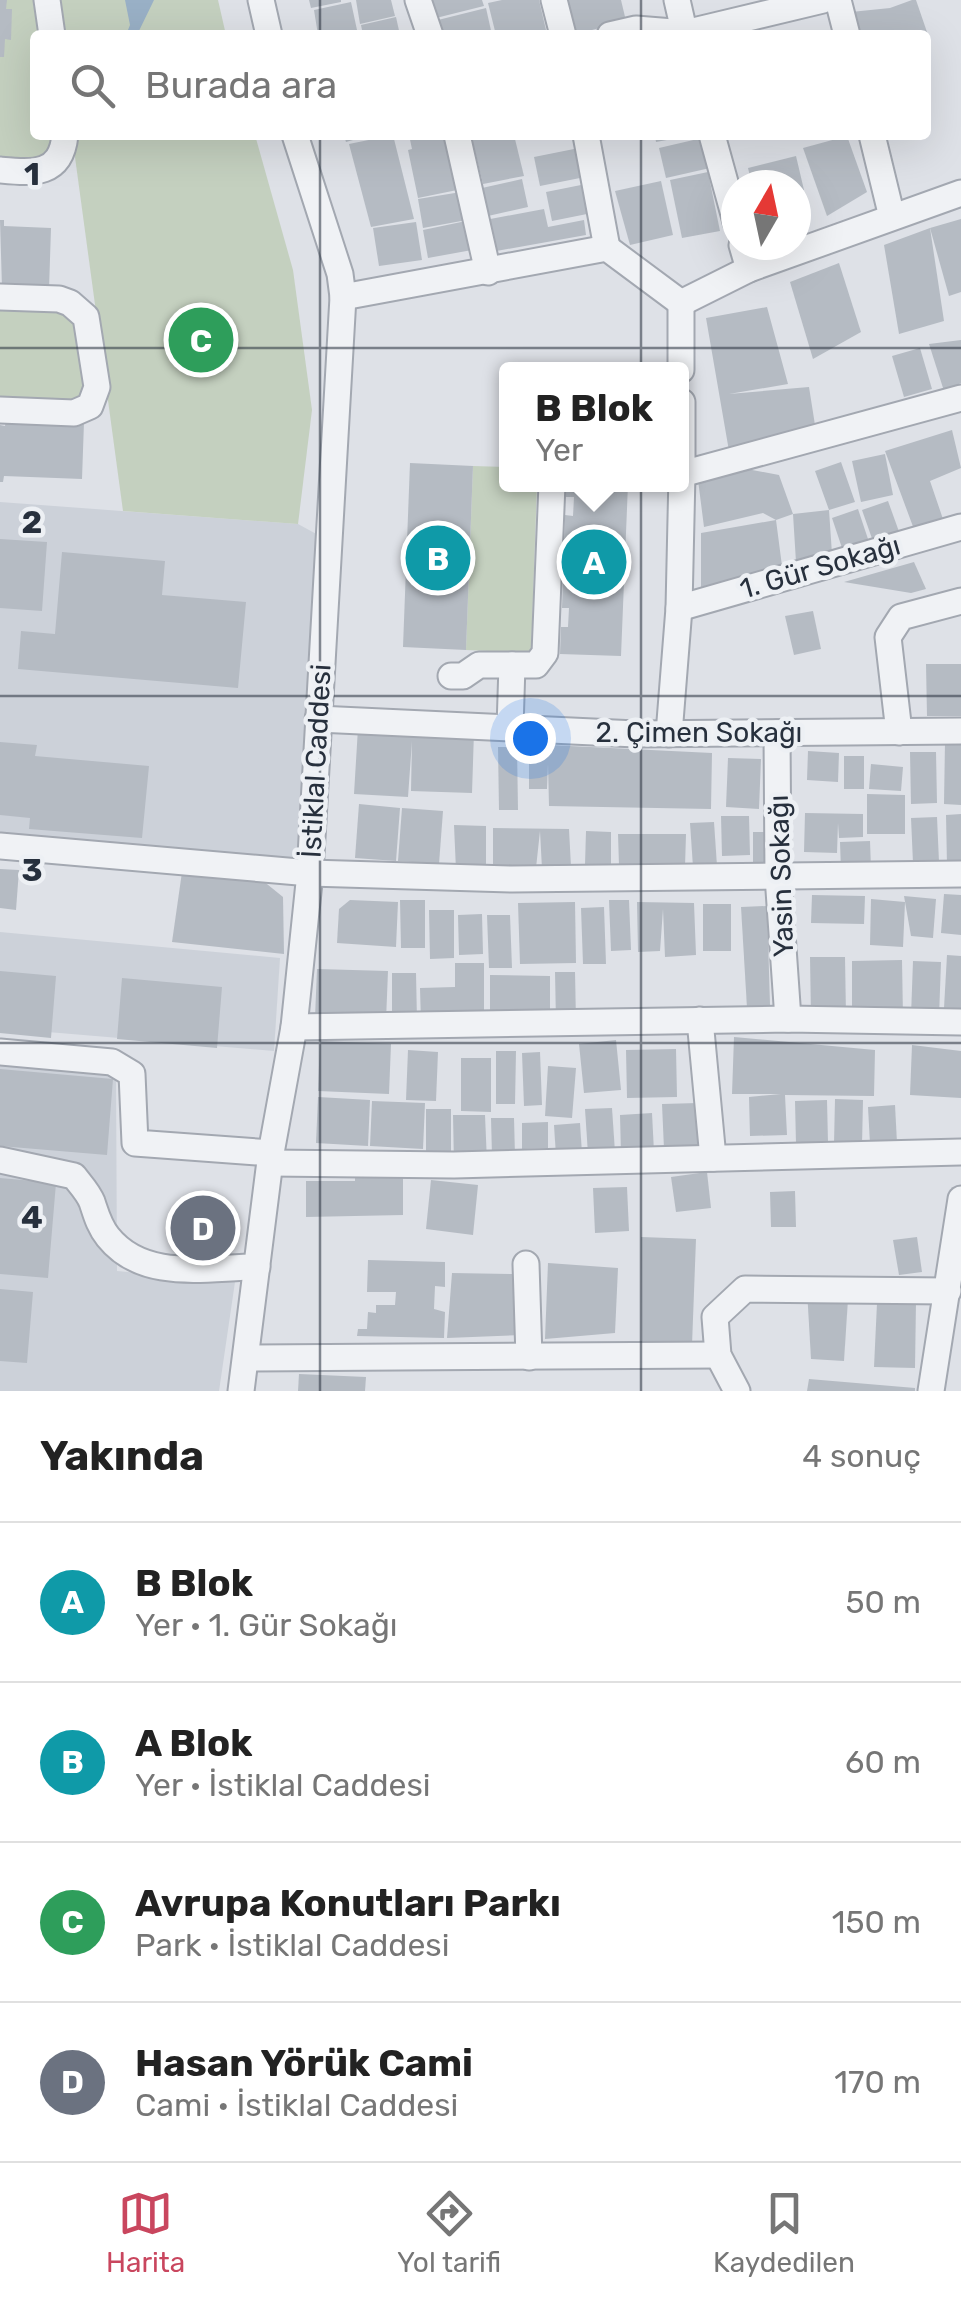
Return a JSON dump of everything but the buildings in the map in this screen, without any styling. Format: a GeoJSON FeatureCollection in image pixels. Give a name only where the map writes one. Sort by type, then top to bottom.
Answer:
{"type":"FeatureCollection","features":[{"type":"Feature","properties":{"kind":"street"},"geometry":{"type":"LineString","coordinates":[[47,0],[51,30]]}},
{"type":"Feature","properties":{"kind":"street"},"geometry":{"type":"LineString","coordinates":[[261,0],[268,30]]}},
{"type":"Feature","properties":{"kind":"street"},"geometry":{"type":"LineString","coordinates":[[418,0],[428,30]]}},
{"type":"Feature","properties":{"kind":"street"},"geometry":{"type":"LineString","coordinates":[[554,0],[562,30]]}},
{"type":"Feature","properties":{"kind":"street"},"geometry":{"type":"LineString","coordinates":[[677,0],[684,30]]}},
{"type":"Feature","properties":{"kind":"street"},"geometry":{"type":"LineString","coordinates":[[701,30],[823,0]]}},
{"type":"Feature","properties":{"kind":"street"},"geometry":{"type":"LineString","coordinates":[[838,0],[845,30]]}},
{"type":"Feature","properties":{"kind":"street"},"geometry":{"type":"LineString","coordinates":[[0,170],[26,173],[50,166],[60,155],[64,140]]}},
{"type":"Feature","properties":{"kind":"street","name":"İstiklal Caddesi"},"geometry":{"type":"LineString","coordinates":[[241,1391],[271,1158],[294,1027],[310,873],[344,297],[298,140]]}},
{"type":"Feature","properties":{"kind":"street"},"geometry":{"type":"LineString","coordinates":[[459,140],[488,272]]}},
{"type":"Feature","properties":{"kind":"street"},"geometry":{"type":"LineString","coordinates":[[587,140],[607,248],[681,303]]}},
{"type":"Feature","properties":{"kind":"street"},"geometry":{"type":"LineString","coordinates":[[713,140],[722,170]]}},
{"type":"Feature","properties":{"kind":"street"},"geometry":{"type":"LineString","coordinates":[[873,140],[892,216]]}},
{"type":"Feature","properties":{"kind":"street"},"geometry":{"type":"LineString","coordinates":[[811,239],[961,194]]}},
{"type":"Feature","properties":{"kind":"street"},"geometry":{"type":"LineString","coordinates":[[344,297],[607,248]]}},
{"type":"Feature","properties":{"kind":"street"},"geometry":{"type":"LineString","coordinates":[[681,303],[742,260]]}},
{"type":"Feature","properties":{"kind":"street"},"geometry":{"type":"LineString","coordinates":[[0,297],[59,300],[79,308],[89,326],[98,388],[90,406],[74,413],[0,410]]}},
{"type":"Feature","properties":{"kind":"street"},"geometry":{"type":"LineString","coordinates":[[681,303],[681,362]]}},
{"type":"Feature","properties":{"kind":"street"},"geometry":{"type":"LineString","coordinates":[[689,472],[961,398]]}},
{"type":"Feature","properties":{"kind":"street"},"geometry":{"type":"LineString","coordinates":[[451,676],[464,676],[478,665],[536,665],[546,653],[552,492]]}},
{"type":"Feature","properties":{"kind":"street"},"geometry":{"type":"LineString","coordinates":[[669,734],[679,608],[682,492]]}},
{"type":"Feature","properties":{"kind":"street","name":"1. Gür Sokağı"},"geometry":{"type":"LineString","coordinates":[[679,608],[961,527]]}},
{"type":"Feature","properties":{"kind":"street"},"geometry":{"type":"LineString","coordinates":[[899,732],[888,637],[901,617],[961,601]]}},
{"type":"Feature","properties":{"kind":"street"},"geometry":{"type":"LineString","coordinates":[[510,728],[512,665]]}},
{"type":"Feature","properties":{"kind":"street","name":"2. Çimen Sokağı"},"geometry":{"type":"LineString","coordinates":[[318,719],[669,734],[961,731]]}},
{"type":"Feature","properties":{"kind":"street","name":"Yasin Sokağı"},"geometry":{"type":"LineString","coordinates":[[777,733],[778,876],[788,1019]]}},
{"type":"Feature","properties":{"kind":"street"},"geometry":{"type":"LineString","coordinates":[[0,846],[310,873],[512,878],[961,874]]}},
{"type":"Feature","properties":{"kind":"street"},"geometry":{"type":"LineString","coordinates":[[294,1027],[788,1019],[961,1022]]}},
{"type":"Feature","properties":{"kind":"street"},"geometry":{"type":"LineString","coordinates":[[700,1020],[713,1158]]}},
{"type":"Feature","properties":{"kind":"street"},"geometry":{"type":"LineString","coordinates":[[0,1052],[112,1062],[132,1074],[135,1142],[271,1158],[454,1165],[961,1152]]}},
{"type":"Feature","properties":{"kind":"street"},"geometry":{"type":"LineString","coordinates":[[0,1160],[74,1176],[91,1198],[109,1239],[147,1265],[179,1269],[258,1267]]}},
{"type":"Feature","properties":{"kind":"street"},"geometry":{"type":"LineString","coordinates":[[931,1391],[961,1200]]}},
{"type":"Feature","properties":{"kind":"street"},"geometry":{"type":"LineString","coordinates":[[526,1264],[530,1356]]}},
{"type":"Feature","properties":{"kind":"street"},"geometry":{"type":"LineString","coordinates":[[737,1391],[718,1355],[715,1316],[745,1290],[948,1291]]}},
{"type":"Feature","properties":{"kind":"street"},"geometry":{"type":"LineString","coordinates":[[246,1358],[718,1355]]}},
{"type":"Feature","properties":{"kind":"shaded area"},"geometry":{"type":"Polygon","coordinates":[[[0,502],[298,524],[331,542],[310,873],[0,846],[0,502]]]}},
{"type":"Feature","properties":{"kind":"shaded area"},"geometry":{"type":"Polygon","coordinates":[[[0,932],[280,958],[274,1051],[0,1028],[0,932]]]}},
{"type":"Feature","properties":{"kind":"shaded area"},"geometry":{"type":"Polygon","coordinates":[[[0,1063],[116,1073],[117,1271],[235,1282],[219,1391],[0,1391],[0,1063]]]}},
{"type":"Feature","properties":{"kind":"green space"},"geometry":{"type":"Polygon","coordinates":[[[0,0],[41,0],[44,30],[30,30],[30,140],[56,140],[51,157],[0,164],[0,0]]]}},
{"type":"Feature","properties":{"kind":"green space"},"geometry":{"type":"Polygon","coordinates":[[[53,0],[218,0],[225,30],[57,30],[53,0]]]}},
{"type":"Feature","properties":{"kind":"green space"},"geometry":{"type":"Polygon","coordinates":[[[73,140],[256,140],[293,270],[312,410],[298,524],[123,511],[73,140]]]}},
{"type":"Feature","properties":{"kind":"green space"},"geometry":{"type":"Polygon","coordinates":[[[0,304],[58,306],[80,320],[85,400],[0,403],[0,304]]]}},
{"type":"Feature","properties":{"kind":"green space"},"geometry":{"type":"Polygon","coordinates":[[[473,466],[499,467],[499,492],[537,492],[531,653],[466,650],[473,466]]]}},
{"type":"Feature","properties":{"kind":"water"},"geometry":{"type":"Polygon","coordinates":[[[125,0],[154,0],[139,30],[128,30],[125,0]]]}},
{"type":"Feature","properties":{"kind":"place","name":"Avrupa Konutları Parkı"},"geometry":{"type":"Point","coordinates":[201,340]}},
{"type":"Feature","properties":{"kind":"place","name":"A Blok"},"geometry":{"type":"Point","coordinates":[438,558]}},
{"type":"Feature","properties":{"kind":"place","name":"B Blok"},"geometry":{"type":"Point","coordinates":[594,562]}},
{"type":"Feature","properties":{"kind":"place","name":"Hasan Yörük Cami"},"geometry":{"type":"Point","coordinates":[203,1228]}}]}
